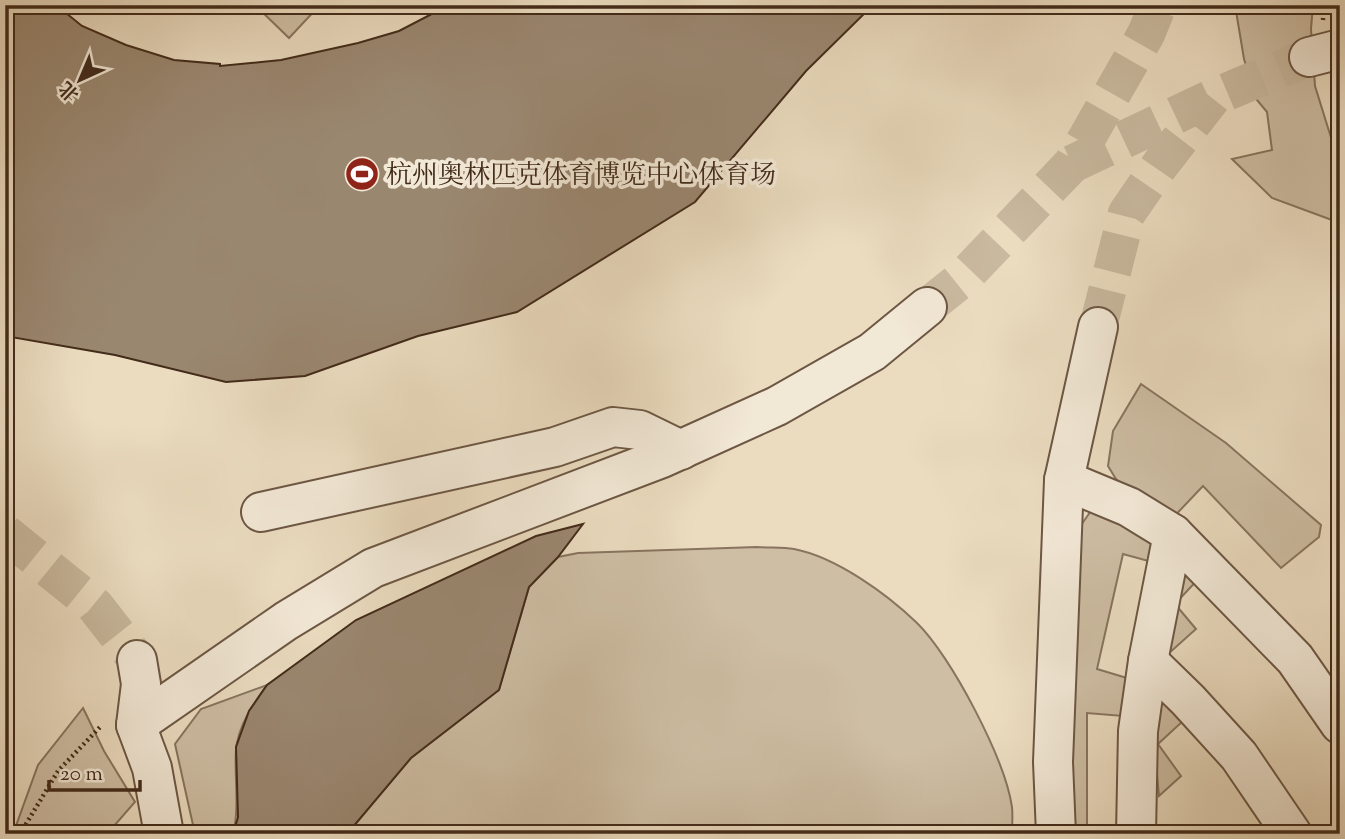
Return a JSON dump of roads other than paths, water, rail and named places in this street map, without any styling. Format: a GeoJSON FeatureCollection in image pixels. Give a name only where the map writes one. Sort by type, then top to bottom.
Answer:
{"type":"FeatureCollection","features":[{"type":"Feature","properties":{"kind":"street"},"geometry":{"type":"LineString","coordinates":[[120,724],[373,568],[681,450],[777,406],[860,359],[928,307]]}},
{"type":"Feature","properties":{"kind":"street"},"geometry":{"type":"LineString","coordinates":[[1056,834],[1053,762],[1064,480],[1098,327]]}},
{"type":"Feature","properties":{"kind":"street"},"geometry":{"type":"LineString","coordinates":[[261,512],[555,447],[613,426],[640,430],[681,450]]}},
{"type":"Feature","properties":{"kind":"street"},"geometry":{"type":"LineString","coordinates":[[1064,480],[1129,508],[1173,534],[1295,659],[1340,724]]}},
{"type":"Feature","properties":{"kind":"street"},"geometry":{"type":"LineString","coordinates":[[1165,834],[1136,816],[1138,731],[1148,661],[1173,534]]}},
{"type":"Feature","properties":{"kind":"street"},"geometry":{"type":"LineString","coordinates":[[120,724],[141,684],[137,660]]}},
{"type":"Feature","properties":{"kind":"street"},"geometry":{"type":"LineString","coordinates":[[1148,661],[1239,756],[1293,834]]}},
{"type":"Feature","properties":{"kind":"street"},"geometry":{"type":"LineString","coordinates":[[120,724],[152,768],[164,834]]}},
{"type":"Feature","properties":{"kind":"tunnel"},"geometry":{"type":"LineString","coordinates":[[927,307],[962,279],[1072,164],[1146,34],[1158,5]]}},
{"type":"Feature","properties":{"kind":"tunnel"},"geometry":{"type":"LineString","coordinates":[[1072,164],[1212,98],[1309,57]]}},
{"type":"Feature","properties":{"kind":"tunnel"},"geometry":{"type":"LineString","coordinates":[[1098,327],[1127,213],[1212,98]]}},
{"type":"Feature","properties":{"kind":"tunnel"},"geometry":{"type":"LineString","coordinates":[[5,533],[95,606],[137,660]]}},
{"type":"Feature","properties":{"kind":"place","name":"杭州奥林匹克体育博览中心体育场"},"geometry":{"type":"Point","coordinates":[362,174]}}]}
